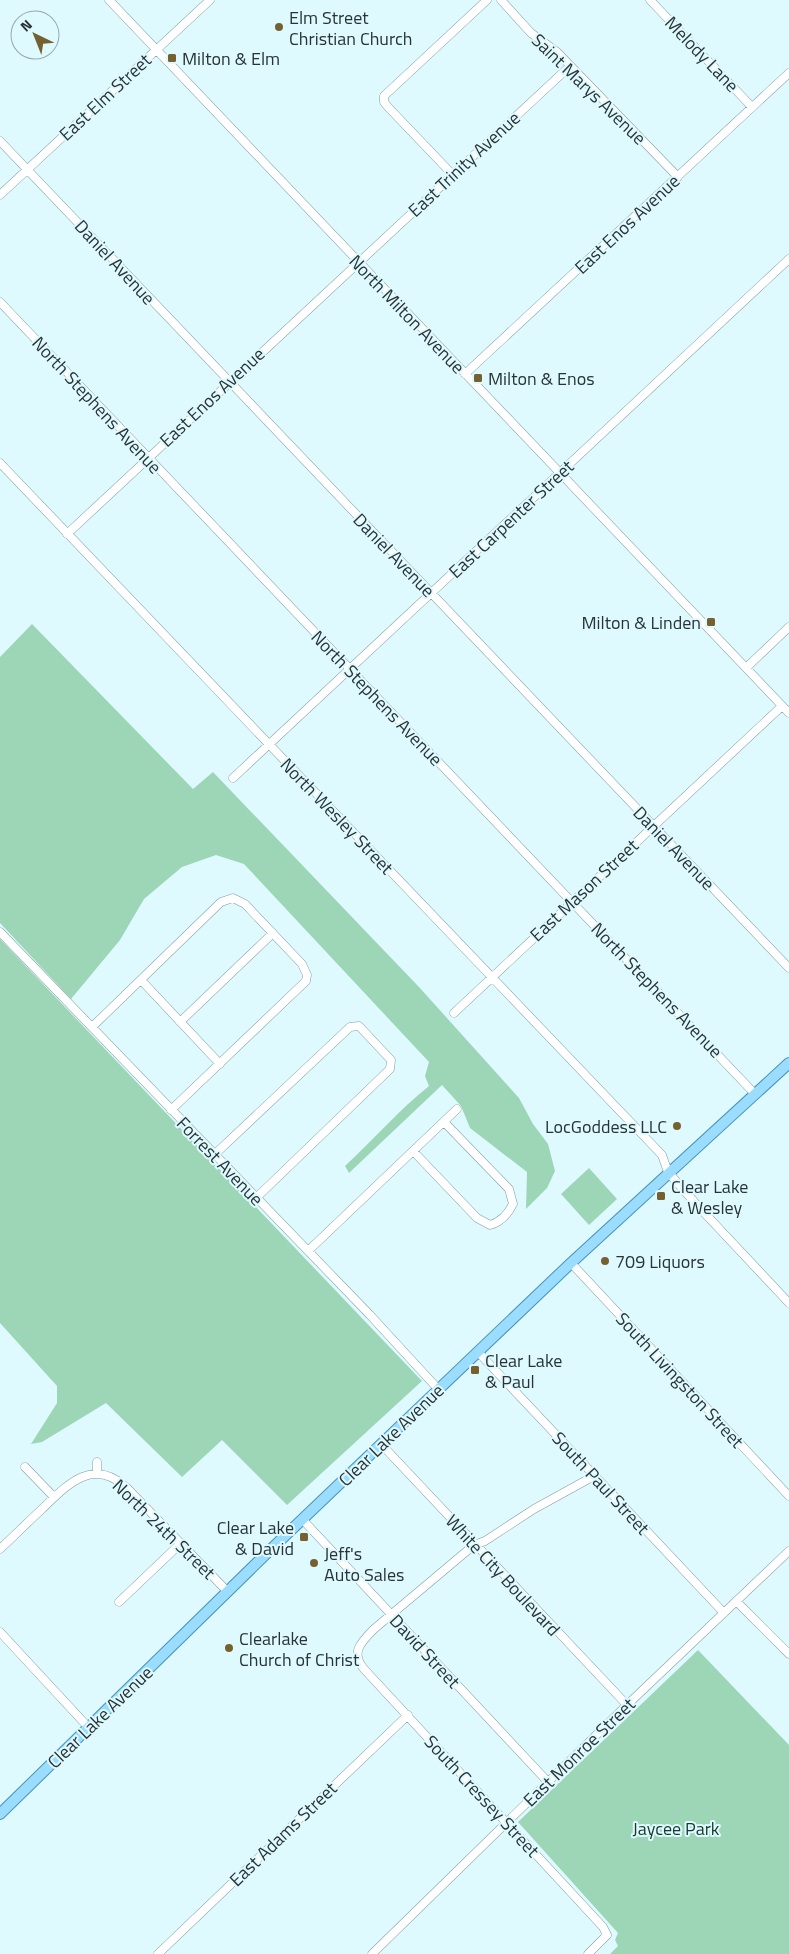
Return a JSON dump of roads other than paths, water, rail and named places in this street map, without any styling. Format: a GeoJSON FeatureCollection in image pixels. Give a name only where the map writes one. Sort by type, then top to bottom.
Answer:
{"type":"FeatureCollection","features":[{"type":"Feature","properties":{"kind":"main road","name":"Clear Lake Avenue"},"geometry":{"type":"LineString","coordinates":[[0,1814],[302,1520],[571,1263],[754,1093],[789,1063]]}},
{"type":"Feature","properties":{"kind":"street","name":"North Milton Avenue"},"geometry":{"type":"LineString","coordinates":[[109,0],[789,713]]}},
{"type":"Feature","properties":{"kind":"street","name":"East Elm Street"},"geometry":{"type":"LineString","coordinates":[[0,195],[210,0]]}},
{"type":"Feature","properties":{"kind":"street"},"geometry":{"type":"LineString","coordinates":[[453,176],[388,107],[384,102],[384,96],[487,0]]}},
{"type":"Feature","properties":{"kind":"street","name":"Saint Marys Avenue"},"geometry":{"type":"LineString","coordinates":[[500,0],[532,33],[557,52],[678,177]]}},
{"type":"Feature","properties":{"kind":"street","name":"Melody Lane"},"geometry":{"type":"LineString","coordinates":[[650,0],[752,107]]}},
{"type":"Feature","properties":{"kind":"street","name":"East Trinity Avenue"},"geometry":{"type":"LineString","coordinates":[[358,262],[570,66]]}},
{"type":"Feature","properties":{"kind":"street","name":"East Enos Avenue"},"geometry":{"type":"LineString","coordinates":[[464,374],[789,73]]}},
{"type":"Feature","properties":{"kind":"street","name":"Daniel Avenue"},"geometry":{"type":"LineString","coordinates":[[0,141],[652,827],[789,968]]}},
{"type":"Feature","properties":{"kind":"street","name":"East Carpenter Street"},"geometry":{"type":"LineString","coordinates":[[233,778],[789,259]]}},
{"type":"Feature","properties":{"kind":"street","name":"East Enos Avenue"},"geometry":{"type":"LineString","coordinates":[[66,534],[358,262]]}},
{"type":"Feature","properties":{"kind":"street","name":"North Stephens Avenue"},"geometry":{"type":"LineString","coordinates":[[0,302],[754,1093]]}},
{"type":"Feature","properties":{"kind":"street","name":"North Wesley Street"},"geometry":{"type":"LineString","coordinates":[[0,463],[662,1155],[668,1172],[789,1303]]}},
{"type":"Feature","properties":{"kind":"street"},"geometry":{"type":"LineString","coordinates":[[746,668],[789,627]]}},
{"type":"Feature","properties":{"kind":"street","name":"East Mason Street"},"geometry":{"type":"LineString","coordinates":[[454,1013],[782,706]]}},
{"type":"Feature","properties":{"kind":"street"},"geometry":{"type":"LineString","coordinates":[[92,1027],[228,898],[240,899],[273,933],[306,969],[306,982],[171,1110]]}},
{"type":"Feature","properties":{"kind":"street","name":"Forrest Avenue"},"geometry":{"type":"LineString","coordinates":[[0,932],[308,1251],[439,1390]]}},
{"type":"Feature","properties":{"kind":"street"},"geometry":{"type":"LineString","coordinates":[[180,1022],[273,933]]}},
{"type":"Feature","properties":{"kind":"street"},"geometry":{"type":"LineString","coordinates":[[141,980],[220,1064]]}},
{"type":"Feature","properties":{"kind":"street"},"geometry":{"type":"LineString","coordinates":[[214,1155],[350,1027],[359,1026],[391,1060],[390,1070],[256,1198]]}},
{"type":"Feature","properties":{"kind":"street"},"geometry":{"type":"LineString","coordinates":[[308,1251],[457,1109]]}},
{"type":"Feature","properties":{"kind":"street"},"geometry":{"type":"LineString","coordinates":[[413,1151],[477,1218],[490,1225],[498,1223],[513,1204],[509,1189],[444,1122]]}},
{"type":"Feature","properties":{"kind":"street","name":"South Livingston Street"},"geometry":{"type":"LineString","coordinates":[[571,1263],[789,1496]]}},
{"type":"Feature","properties":{"kind":"street","name":"South Paul Street"},"geometry":{"type":"LineString","coordinates":[[478,1352],[724,1613]]}},
{"type":"Feature","properties":{"kind":"street","name":"White City Boulevard"},"geometry":{"type":"LineString","coordinates":[[381,1444],[474,1545],[627,1705]]}},
{"type":"Feature","properties":{"kind":"street"},"geometry":{"type":"LineString","coordinates":[[0,1549],[71,1480],[97,1474],[97,1462]]}},
{"type":"Feature","properties":{"kind":"street"},"geometry":{"type":"LineString","coordinates":[[26,1467],[54,1497]]}},
{"type":"Feature","properties":{"kind":"street","name":"North 24th Street"},"geometry":{"type":"LineString","coordinates":[[97,1474],[111,1476],[120,1481],[228,1592]]}},
{"type":"Feature","properties":{"kind":"street"},"geometry":{"type":"LineString","coordinates":[[390,1614],[474,1545],[485,1541],[534,1509],[594,1476]]}},
{"type":"Feature","properties":{"kind":"street","name":"David Street"},"geometry":{"type":"LineString","coordinates":[[302,1520],[548,1782]]}},
{"type":"Feature","properties":{"kind":"street"},"geometry":{"type":"LineString","coordinates":[[119,1602],[180,1543]]}},
{"type":"Feature","properties":{"kind":"street","name":"East Monroe Street"},"geometry":{"type":"LineString","coordinates":[[372,1954],[627,1705],[789,1551]]}},
{"type":"Feature","properties":{"kind":"street"},"geometry":{"type":"LineString","coordinates":[[736,1601],[789,1654]]}},
{"type":"Feature","properties":{"kind":"street","name":"South Cressey Street"},"geometry":{"type":"LineString","coordinates":[[390,1614],[362,1641],[356,1657],[364,1669],[508,1822],[603,1927],[607,1935],[588,1954]]}},
{"type":"Feature","properties":{"kind":"street"},"geometry":{"type":"LineString","coordinates":[[0,1632],[89,1728]]}},
{"type":"Feature","properties":{"kind":"street","name":"East Adams Street"},"geometry":{"type":"LineString","coordinates":[[158,1954],[408,1715]]}},
{"type":"Feature","properties":{"kind":"place","name":"Elm Street Christian Church"},"geometry":{"type":"Point","coordinates":[279,27]}},
{"type":"Feature","properties":{"kind":"place","name":"Milton & Elm"},"geometry":{"type":"Point","coordinates":[172,58]}},
{"type":"Feature","properties":{"kind":"place","name":"Milton & Enos"},"geometry":{"type":"Point","coordinates":[478,378]}},
{"type":"Feature","properties":{"kind":"place","name":"Milton & Linden"},"geometry":{"type":"Point","coordinates":[711,622]}},
{"type":"Feature","properties":{"kind":"place","name":"LocGoddess LLC"},"geometry":{"type":"Point","coordinates":[677,1126]}},
{"type":"Feature","properties":{"kind":"place","name":"Clear Lake & Wesley"},"geometry":{"type":"Point","coordinates":[661,1196]}},
{"type":"Feature","properties":{"kind":"place","name":"709 Liquors"},"geometry":{"type":"Point","coordinates":[605,1261]}},
{"type":"Feature","properties":{"kind":"place","name":"Clear Lake & Paul"},"geometry":{"type":"Point","coordinates":[475,1370]}},
{"type":"Feature","properties":{"kind":"place","name":"Clear Lake & David"},"geometry":{"type":"Point","coordinates":[304,1537]}},
{"type":"Feature","properties":{"kind":"place","name":"Jeff's Auto Sales"},"geometry":{"type":"Point","coordinates":[314,1563]}},
{"type":"Feature","properties":{"kind":"place","name":"Clearlake Church of Christ"},"geometry":{"type":"Point","coordinates":[229,1648]}},
{"type":"Feature","properties":{"kind":"park label","name":"Jaycee Park"},"geometry":{"type":"Point","coordinates":[676,1828]}}]}
